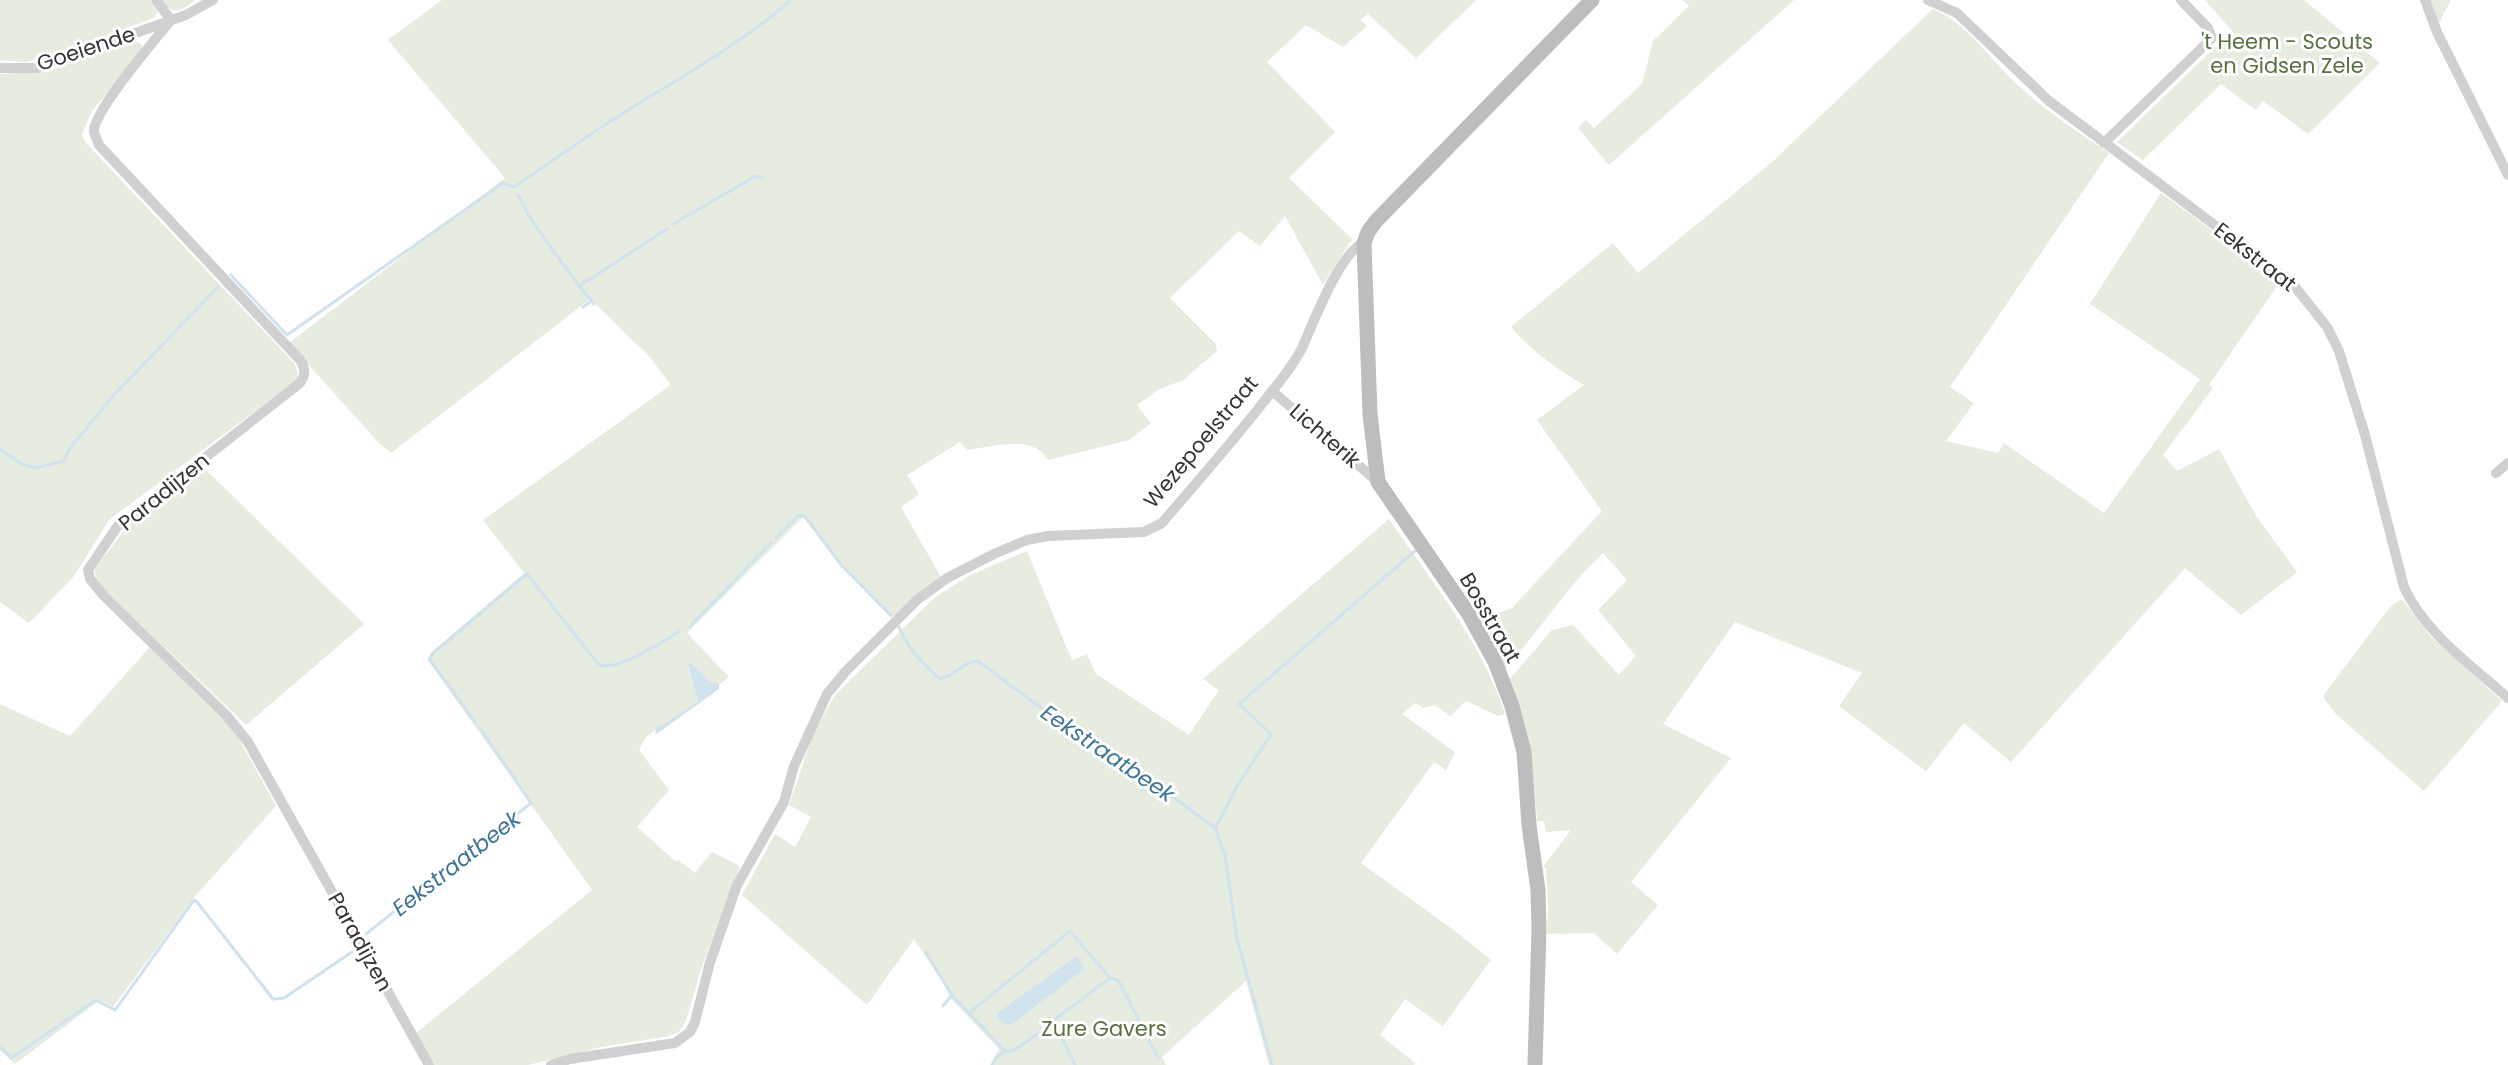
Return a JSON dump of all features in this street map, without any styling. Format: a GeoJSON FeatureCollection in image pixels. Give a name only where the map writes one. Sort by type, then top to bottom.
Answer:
{"type":"FeatureCollection","features":[{"type":"Feature","properties":{"kind":"street"},"geometry":{"type":"LineString","coordinates":[[156,0],[171,20]]}},
{"type":"Feature","properties":{"kind":"street","name":"Goeiende"},"geometry":{"type":"LineString","coordinates":[[0,68],[37,68],[171,20],[213,0]]}},
{"type":"Feature","properties":{"kind":"street","name":"Wezepoelstraat"},"geometry":{"type":"LineString","coordinates":[[551,1065],[675,1043],[690,1032],[695,1022],[710,962],[737,885],[784,802],[794,766],[827,694],[846,671],[917,600],[947,578],[996,553],[1027,540],[1048,536],[1144,532],[1162,523],[1272,391],[1301,350],[1329,288],[1347,258],[1354,248],[1364,243],[1376,221],[1592,0]]}},
{"type":"Feature","properties":{"kind":"street","name":"Eekstraat"},"geometry":{"type":"LineString","coordinates":[[1928,0],[1957,13],[2049,101],[2292,283],[2312,305],[2327,327],[2348,377],[2404,587],[2410,600],[2427,624],[2508,698]]}},
{"type":"Feature","properties":{"kind":"street"},"geometry":{"type":"LineString","coordinates":[[2104,143],[2212,38],[2208,28],[2181,0]]}},
{"type":"Feature","properties":{"kind":"street"},"geometry":{"type":"LineString","coordinates":[[2425,0],[2437,32],[2508,175]]}},
{"type":"Feature","properties":{"kind":"street","name":"Paradijzen"},"geometry":{"type":"LineString","coordinates":[[171,20],[122,81],[97,121],[94,132],[99,145],[301,361],[305,369],[305,376],[300,383],[117,527],[88,570],[90,579],[104,596],[227,716],[248,742],[429,1065]]}},
{"type":"Feature","properties":{"kind":"street","name":"Bosstraat"},"geometry":{"type":"LineString","coordinates":[[1364,243],[1370,414],[1378,482],[1468,613],[1495,662],[1512,706],[1524,752],[1529,825],[1538,890],[1535,1065]]}},
{"type":"Feature","properties":{"kind":"street","name":"Lichterik"},"geometry":{"type":"LineString","coordinates":[[1272,391],[1378,482]]}},
{"type":"Feature","properties":{"kind":"street"},"geometry":{"type":"LineString","coordinates":[[2496,473],[2508,463]]}},
{"type":"Feature","properties":{"kind":"green space"},"geometry":{"type":"Polygon","coordinates":[[[0,0],[150,0],[158,12],[154,18],[46,57],[24,62],[0,60],[0,0]]]}},
{"type":"Feature","properties":{"kind":"green space"},"geometry":{"type":"Polygon","coordinates":[[[162,0],[196,0],[174,11],[162,0]]]}},
{"type":"Feature","properties":{"kind":"green space"},"geometry":{"type":"Polygon","coordinates":[[[442,0],[1476,0],[1416,58],[1368,14],[1361,20],[1367,26],[1343,47],[1306,25],[1267,62],[1335,132],[1289,178],[1352,239],[1323,285],[1285,216],[1260,246],[1239,231],[1170,298],[1216,344],[1217,351],[1183,380],[1158,390],[1137,405],[1151,423],[1129,440],[1048,460],[1033,447],[1022,444],[967,450],[960,442],[907,475],[919,494],[901,507],[941,577],[891,618],[841,566],[803,517],[687,633],[729,677],[719,685],[711,682],[692,664],[688,665],[698,702],[646,737],[639,750],[669,790],[637,827],[676,862],[678,860],[695,873],[712,852],[740,866],[702,966],[686,1021],[679,1032],[669,1036],[601,1047],[528,1065],[434,1065],[416,1033],[592,890],[427,659],[434,650],[524,573],[483,520],[671,385],[648,355],[590,299],[391,453],[379,443],[289,343],[505,178],[388,40],[442,0]]]}},
{"type":"Feature","properties":{"kind":"green space"},"geometry":{"type":"Polygon","coordinates":[[[1683,0],[1794,0],[1609,165],[1578,128],[1586,120],[1594,128],[1642,84],[1653,41],[1689,6],[1683,0]]]}},
{"type":"Feature","properties":{"kind":"green space","name":"'t Heem - Scouts en Gidsen Zele"},"geometry":{"type":"Polygon","coordinates":[[[2205,0],[2304,0],[2380,63],[2308,134],[2263,101],[2256,110],[2221,84],[2143,160],[2117,142],[2232,31],[2205,0]]]}},
{"type":"Feature","properties":{"kind":"green space"},"geometry":{"type":"Polygon","coordinates":[[[2429,0],[2451,0],[2438,25],[2429,0]]]}},
{"type":"Feature","properties":{"kind":"green space"},"geometry":{"type":"Polygon","coordinates":[[[1933,9],[1958,24],[2008,76],[2041,104],[2109,153],[1950,387],[1974,403],[1946,441],[1998,453],[2004,443],[2104,513],[2200,379],[2090,304],[2161,193],[2248,257],[2279,283],[2209,385],[2213,388],[2163,455],[2177,471],[2219,449],[2256,516],[2297,572],[2241,615],[2185,568],[2011,762],[1964,723],[1926,771],[1839,706],[1862,673],[1735,622],[1663,724],[1731,758],[1631,882],[1658,905],[1617,954],[1594,933],[1547,934],[1546,868],[1543,867],[1571,830],[1546,832],[1544,821],[1535,821],[1537,818],[1530,746],[1509,680],[1552,630],[1573,625],[1619,675],[1636,656],[1598,610],[1627,580],[1603,553],[1577,580],[1505,669],[1483,619],[1512,608],[1602,511],[1537,420],[1584,385],[1545,359],[1511,327],[1613,243],[1638,273],[1771,163],[1933,9]]]}},
{"type":"Feature","properties":{"kind":"green space"},"geometry":{"type":"Polygon","coordinates":[[[131,41],[140,43],[141,51],[92,111],[82,134],[85,142],[294,363],[298,373],[297,380],[109,520],[74,576],[29,623],[0,602],[0,74],[48,71],[131,41]]]}},
{"type":"Feature","properties":{"kind":"green space"},"geometry":{"type":"Polygon","coordinates":[[[205,469],[364,624],[246,725],[105,590],[95,573],[95,568],[130,523],[205,469]]]}},
{"type":"Feature","properties":{"kind":"green space","name":"Zure Gavers"},"geometry":{"type":"Polygon","coordinates":[[[1389,519],[1469,637],[1495,687],[1505,714],[1498,716],[1466,701],[1450,716],[1435,705],[1424,708],[1415,703],[1402,714],[1455,752],[1446,770],[1434,762],[1361,863],[1491,960],[1443,1026],[1405,999],[1380,1035],[1415,1063],[1414,1065],[1269,1065],[1246,981],[1162,1057],[1166,1065],[990,1065],[999,1049],[951,999],[944,984],[914,939],[867,1005],[742,895],[775,834],[795,847],[811,817],[789,805],[813,734],[835,695],[934,598],[970,575],[1027,551],[1072,660],[1087,654],[1096,674],[1189,735],[1219,690],[1203,679],[1389,519]]]}},
{"type":"Feature","properties":{"kind":"green space"},"geometry":{"type":"Polygon","coordinates":[[[2402,599],[2431,637],[2502,701],[2424,791],[2336,714],[2324,699],[2325,693],[2391,606],[2402,599]]]}},
{"type":"Feature","properties":{"kind":"green space"},"geometry":{"type":"Polygon","coordinates":[[[150,647],[233,728],[276,806],[197,894],[113,1007],[100,1000],[15,1064],[0,1050],[0,704],[70,736],[150,647]]]}},
{"type":"Feature","properties":{"kind":"water"},"geometry":{"type":"Polygon","coordinates":[[[688,664],[692,664],[711,682],[719,684],[719,689],[655,735],[656,729],[698,702],[688,664]]]}},
{"type":"Feature","properties":{"kind":"water"},"geometry":{"type":"Polygon","coordinates":[[[1077,956],[1084,969],[1012,1024],[1006,1025],[997,1017],[999,1012],[1077,956]]]}},
{"type":"Feature","properties":{"kind":"waterway"},"geometry":{"type":"LineString","coordinates":[[231,275],[287,335],[503,183],[514,187],[604,125],[728,48],[770,18],[790,1],[788,0]]}},
{"type":"Feature","properties":{"kind":"waterway"},"geometry":{"type":"LineString","coordinates":[[673,224],[756,176],[763,178]]}},
{"type":"Feature","properties":{"kind":"waterway"},"geometry":{"type":"LineString","coordinates":[[518,195],[532,221],[579,286],[667,229]]}},
{"type":"Feature","properties":{"kind":"waterway"},"geometry":{"type":"LineString","coordinates":[[579,286],[594,304]]}},
{"type":"Feature","properties":{"kind":"waterway"},"geometry":{"type":"LineString","coordinates":[[0,449],[30,467],[63,461],[71,447],[113,396],[218,287]]}},
{"type":"Feature","properties":{"kind":"waterway"},"geometry":{"type":"LineString","coordinates":[[583,307],[591,301]]}},
{"type":"Feature","properties":{"kind":"waterway","name":"Eekstraatbeek"},"geometry":{"type":"LineString","coordinates":[[776,538],[798,516],[805,516],[842,566],[891,615]]}},
{"type":"Feature","properties":{"kind":"waterway","name":"Eekstraatbeek"},"geometry":{"type":"LineString","coordinates":[[690,626],[771,543]]}},
{"type":"Feature","properties":{"kind":"waterway"},"geometry":{"type":"LineString","coordinates":[[1215,828],[1239,783],[1271,734],[1239,704],[1415,551]]}},
{"type":"Feature","properties":{"kind":"waterway","name":"Eekstraatbeek"},"geometry":{"type":"LineString","coordinates":[[475,722],[430,660],[432,654],[527,574],[599,665],[608,666],[629,660],[679,632]]}},
{"type":"Feature","properties":{"kind":"waterway","name":"Eekstraatbeek"},"geometry":{"type":"LineString","coordinates":[[899,627],[916,654],[939,678],[978,661],[1069,729],[1099,742],[1215,828],[1225,855],[1237,939],[1272,1065]]}},
{"type":"Feature","properties":{"kind":"waterway","name":"Eekstraatbeek"},"geometry":{"type":"LineString","coordinates":[[366,934],[531,803],[480,728]]}},
{"type":"Feature","properties":{"kind":"waterway","name":"Eekstraatbeek"},"geometry":{"type":"LineString","coordinates":[[0,1047],[11,1058],[96,1000],[115,1010],[194,900],[273,999],[284,998],[352,952]]}},
{"type":"Feature","properties":{"kind":"waterway"},"geometry":{"type":"LineString","coordinates":[[969,1013],[1070,931],[1110,978],[1045,1029],[1013,1051],[1005,1051],[998,1056],[992,1065]]}},
{"type":"Feature","properties":{"kind":"waterway"},"geometry":{"type":"LineString","coordinates":[[926,953],[952,995],[1005,1051]]}},
{"type":"Feature","properties":{"kind":"waterway"},"geometry":{"type":"LineString","coordinates":[[1110,978],[1118,980],[1158,1058]]}},
{"type":"Feature","properties":{"kind":"waterway"},"geometry":{"type":"LineString","coordinates":[[943,1006],[951,996]]}},
{"type":"Feature","properties":{"kind":"waterway"},"geometry":{"type":"LineString","coordinates":[[1054,1020],[1075,1065]]}}]}
